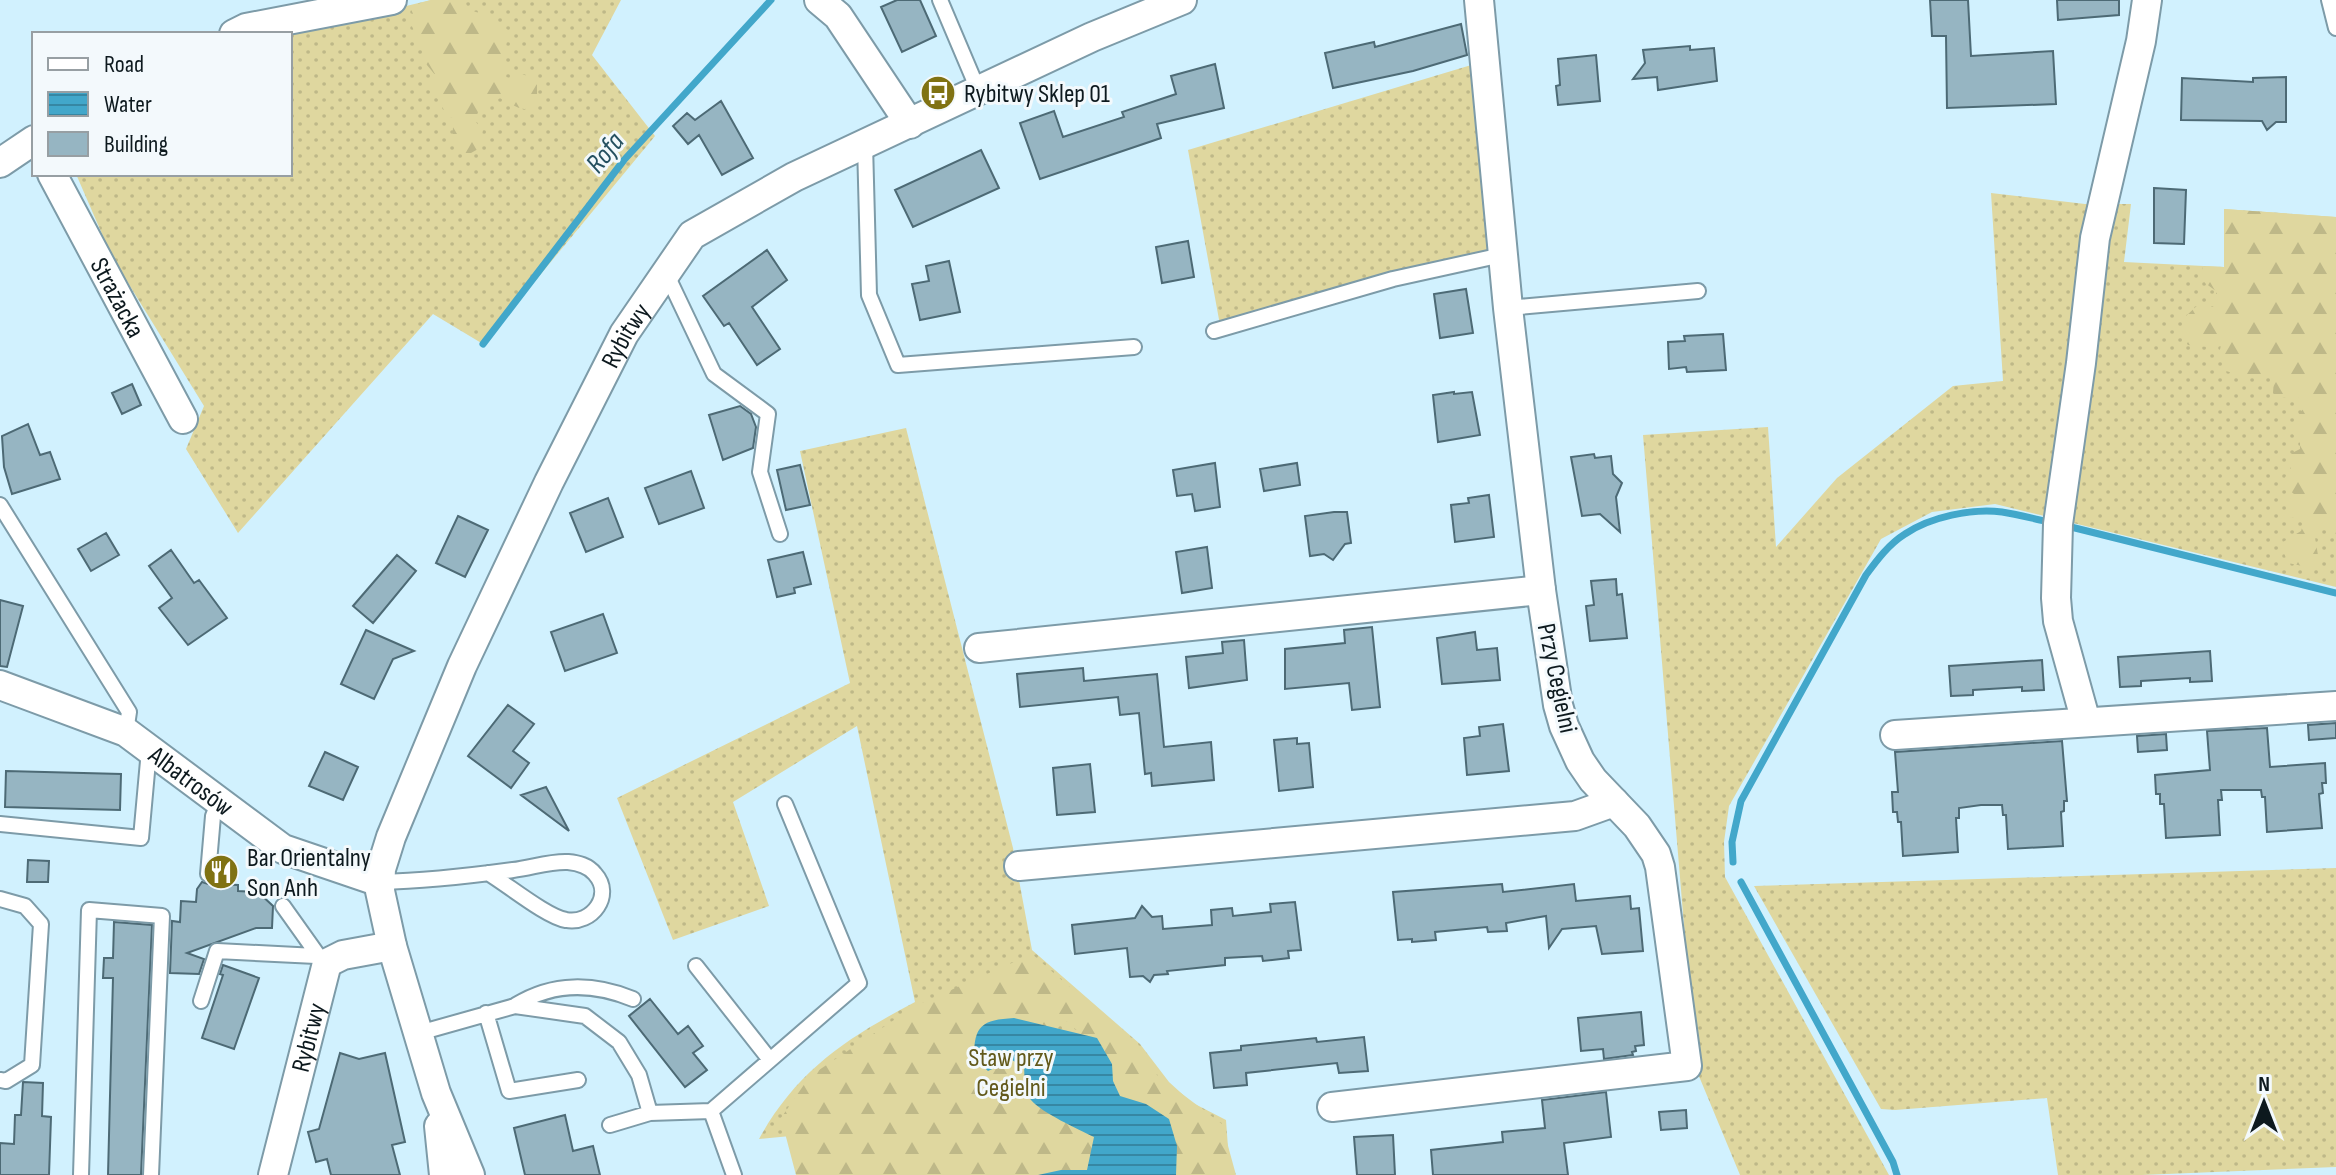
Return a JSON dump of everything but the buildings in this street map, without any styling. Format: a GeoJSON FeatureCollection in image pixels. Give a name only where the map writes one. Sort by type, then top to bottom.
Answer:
{"type":"FeatureCollection","features":[{"type":"Feature","properties":{"kind":"street"},"geometry":{"type":"LineString","coordinates":[[238,32],[359,3],[392,0]]}},
{"type":"Feature","properties":{"kind":"street"},"geometry":{"type":"LineString","coordinates":[[819,0],[838,16],[910,124]]}},
{"type":"Feature","properties":{"kind":"street","name":"Rybitwy"},"geometry":{"type":"LineString","coordinates":[[470,1175],[436,1093],[392,946],[380,882],[391,837],[462,666],[549,482],[624,334],[692,235],[794,177],[1092,37],[1182,0]]}},
{"type":"Feature","properties":{"kind":"street","name":"Przy Cegielni"},"geometry":{"type":"LineString","coordinates":[[1332,1107],[1687,1066],[1660,867],[1648,841],[1580,761],[1558,705],[1541,590],[1502,255],[1479,0]]}},
{"type":"Feature","properties":{"kind":"street"},"geometry":{"type":"LineString","coordinates":[[2086,722],[2058,621],[2058,524],[2095,238],[2138,53],[2147,0]]}},
{"type":"Feature","properties":{"kind":"street"},"geometry":{"type":"LineString","coordinates":[[0,163],[29,138]]}},
{"type":"Feature","properties":{"kind":"street","name":"Strażacka"},"geometry":{"type":"LineString","coordinates":[[53,176],[183,419]]}},
{"type":"Feature","properties":{"kind":"street"},"geometry":{"type":"LineString","coordinates":[[979,648],[1541,590]]}},
{"type":"Feature","properties":{"kind":"street","name":"Albatrosów"},"geometry":{"type":"LineString","coordinates":[[0,685],[126,732],[283,849],[380,882]]}},
{"type":"Feature","properties":{"kind":"street"},"geometry":{"type":"LineString","coordinates":[[1895,735],[2336,706]]}},
{"type":"Feature","properties":{"kind":"street"},"geometry":{"type":"LineString","coordinates":[[1019,866],[1575,816],[1614,802]]}},
{"type":"Feature","properties":{"kind":"street"},"geometry":{"type":"LineString","coordinates":[[322,959],[392,946]]}},
{"type":"Feature","properties":{"kind":"street","name":"Rybitwy"},"geometry":{"type":"LineString","coordinates":[[273,1175],[322,959]]}},
{"type":"Feature","properties":{"kind":"street","name":"Rybitwy"},"geometry":{"type":"LineString","coordinates":[[436,1093],[444,1175]]}},
{"type":"Feature","properties":{"kind":"lane"},"geometry":{"type":"LineString","coordinates":[[940,0],[979,92]]}},
{"type":"Feature","properties":{"kind":"lane"},"geometry":{"type":"LineString","coordinates":[[2329,0],[2336,28]]}},
{"type":"Feature","properties":{"kind":"lane"},"geometry":{"type":"LineString","coordinates":[[865,144],[869,295],[898,365],[1134,347]]}},
{"type":"Feature","properties":{"kind":"lane"},"geometry":{"type":"LineString","coordinates":[[1214,331],[1393,279],[1502,255]]}},
{"type":"Feature","properties":{"kind":"lane"},"geometry":{"type":"LineString","coordinates":[[666,273],[714,374],[768,414],[760,472],[780,534]]}},
{"type":"Feature","properties":{"kind":"lane"},"geometry":{"type":"LineString","coordinates":[[1508,308],[1698,291]]}},
{"type":"Feature","properties":{"kind":"lane"},"geometry":{"type":"LineString","coordinates":[[0,505],[129,712],[126,732]]}},
{"type":"Feature","properties":{"kind":"lane"},"geometry":{"type":"LineString","coordinates":[[0,824],[141,838],[149,750]]}},
{"type":"Feature","properties":{"kind":"lane"},"geometry":{"type":"LineString","coordinates":[[208,874],[213,816],[219,801]]}},
{"type":"Feature","properties":{"kind":"lane"},"geometry":{"type":"LineString","coordinates":[[610,1125],[650,1113],[711,1111],[859,983],[785,804]]}},
{"type":"Feature","properties":{"kind":"lane"},"geometry":{"type":"LineString","coordinates":[[380,882],[488,873],[562,862],[580,864],[593,871],[602,885],[601,899],[594,913],[587,918],[578,921],[562,919],[488,873]]}},
{"type":"Feature","properties":{"kind":"lane"},"geometry":{"type":"LineString","coordinates":[[0,899],[25,906],[41,924],[32,1065],[6,1081],[0,1080]]}},
{"type":"Feature","properties":{"kind":"lane"},"geometry":{"type":"LineString","coordinates":[[283,906],[322,959]]}},
{"type":"Feature","properties":{"kind":"lane"},"geometry":{"type":"LineString","coordinates":[[81,1175],[89,910],[162,916],[151,1175]]}},
{"type":"Feature","properties":{"kind":"lane"},"geometry":{"type":"LineString","coordinates":[[201,1001],[217,951],[322,959]]}},
{"type":"Feature","properties":{"kind":"lane"},"geometry":{"type":"LineString","coordinates":[[696,966],[770,1060]]}},
{"type":"Feature","properties":{"kind":"lane"},"geometry":{"type":"LineString","coordinates":[[419,1033],[515,1006],[532,995],[557,988],[582,986],[611,990],[633,999]]}},
{"type":"Feature","properties":{"kind":"lane"},"geometry":{"type":"LineString","coordinates":[[515,1006],[585,1016],[619,1042],[639,1075],[650,1113]]}},
{"type":"Feature","properties":{"kind":"lane"},"geometry":{"type":"LineString","coordinates":[[486,1013],[509,1091],[578,1080]]}},
{"type":"Feature","properties":{"kind":"lane"},"geometry":{"type":"LineString","coordinates":[[711,1111],[734,1175]]}},
{"type":"Feature","properties":{"kind":"green space"},"geometry":{"type":"Polygon","coordinates":[[[431,0],[621,0],[592,55],[655,136],[483,344],[433,314],[238,533],[186,449],[204,406],[112,257],[77,176],[292,176],[292,32],[266,32],[344,21],[431,0]]]}},
{"type":"Feature","properties":{"kind":"green space"},"geometry":{"type":"Polygon","coordinates":[[[431,0],[464,0],[469,10],[483,14],[497,27],[507,29],[506,77],[529,76],[537,85],[537,102],[528,109],[500,98],[479,109],[475,121],[483,130],[478,149],[471,153],[462,153],[455,141],[453,128],[457,119],[448,117],[432,89],[436,76],[422,59],[424,54],[411,24],[414,17],[410,6],[431,0]]]}},
{"type":"Feature","properties":{"kind":"green space"},"geometry":{"type":"Polygon","coordinates":[[[1478,63],[1494,251],[1220,325],[1188,150],[1478,63]]]}},
{"type":"Feature","properties":{"kind":"green space"},"geometry":{"type":"Polygon","coordinates":[[[1991,193],[2085,204],[2131,204],[2124,262],[2224,267],[2224,209],[2336,217],[2336,587],[1995,504],[1932,512],[1881,539],[1729,806],[1724,842],[1725,877],[1889,1175],[1740,1175],[1696,1069],[1643,435],[1768,427],[1776,547],[1837,478],[1953,386],[2003,381],[1991,193]]]}},
{"type":"Feature","properties":{"kind":"green space"},"geometry":{"type":"Polygon","coordinates":[[[2224,209],[2336,217],[2336,534],[2324,523],[2314,532],[2319,561],[2312,568],[2288,563],[2282,548],[2283,542],[2301,531],[2303,525],[2299,517],[2287,515],[2288,501],[2294,494],[2281,484],[2291,468],[2286,464],[2286,456],[2300,449],[2300,443],[2293,434],[2297,416],[2306,406],[2304,400],[2297,397],[2277,398],[2273,393],[2274,379],[2271,375],[2226,371],[2225,360],[2219,354],[2221,345],[2188,345],[2181,337],[2186,316],[2200,303],[2216,306],[2216,291],[2205,283],[2202,266],[2224,267],[2224,209]]]}},
{"type":"Feature","properties":{"kind":"green space"},"geometry":{"type":"Polygon","coordinates":[[[906,428],[1013,848],[1032,950],[1140,1044],[1169,1082],[1191,1102],[1226,1120],[1230,1175],[801,1135],[759,1139],[790,1094],[826,1058],[867,1029],[915,1002],[857,726],[733,802],[769,906],[673,940],[617,798],[850,683],[800,451],[906,428]]]}},
{"type":"Feature","properties":{"kind":"green space"},"geometry":{"type":"Polygon","coordinates":[[[2336,868],[2336,1167],[2142,1175],[2058,1175],[2047,1098],[1881,1109],[1754,886],[2336,868]]]}},
{"type":"Feature","properties":{"kind":"green space","name":"Staw przy Cegielni"},"geometry":{"type":"Polygon","coordinates":[[[1032,954],[1136,1045],[1157,1075],[1222,1124],[1236,1175],[796,1175],[781,1118],[810,1076],[915,1006],[1032,954]],[[1065,1020],[1034,1054],[1031,1100],[1079,1130],[1096,1120],[1109,1058],[1065,1020]]]}},
{"type":"Feature","properties":{"kind":"water"},"geometry":{"type":"Polygon","coordinates":[[[1014,1018],[1097,1038],[1112,1064],[1113,1081],[1120,1096],[1146,1104],[1169,1119],[1177,1146],[1176,1175],[1038,1175],[1061,1170],[1087,1170],[1094,1137],[1031,1100],[1026,1089],[1024,1067],[1012,1060],[988,1071],[974,1058],[976,1038],[982,1026],[994,1020],[1014,1018]]]}},
{"type":"Feature","properties":{"kind":"waterway","name":"Rofa"},"geometry":{"type":"LineString","coordinates":[[483,344],[624,160],[771,0]]}},
{"type":"Feature","properties":{"kind":"waterway"},"geometry":{"type":"LineString","coordinates":[[1733,862],[1732,842],[1741,801],[1866,575],[1884,553],[1915,528],[1952,515],[1990,511],[2045,521]]}},
{"type":"Feature","properties":{"kind":"waterway"},"geometry":{"type":"LineString","coordinates":[[2071,527],[2336,593]]}},
{"type":"Feature","properties":{"kind":"waterway"},"geometry":{"type":"LineString","coordinates":[[1741,882],[1893,1162],[1897,1175]]}},
{"type":"Feature","properties":{"kind":"place","name":"Rybitwy Sklep 01"},"geometry":{"type":"Point","coordinates":[938,93]}},
{"type":"Feature","properties":{"kind":"place","name":"Bar Orientalny Son Anh"},"geometry":{"type":"Point","coordinates":[221,872]}}]}
